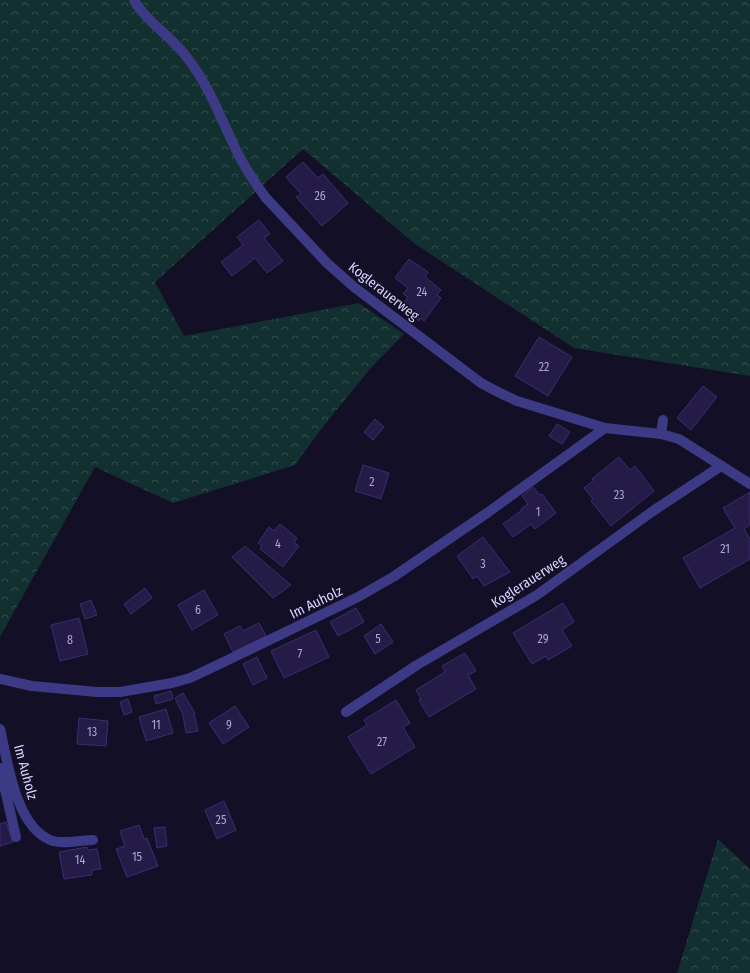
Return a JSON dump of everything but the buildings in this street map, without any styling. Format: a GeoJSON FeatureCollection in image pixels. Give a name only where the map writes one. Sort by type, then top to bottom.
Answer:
{"type":"FeatureCollection","features":[{"type":"Feature","properties":{"kind":"street","name":"Koglerauerweg"},"geometry":{"type":"LineString","coordinates":[[134,0],[140,10],[180,47],[189,60],[214,102],[238,153],[254,182],[266,198],[327,263],[354,287],[481,383],[498,392],[517,401],[605,428],[661,434],[679,440],[749,482]]}},
{"type":"Feature","properties":{"kind":"street"},"geometry":{"type":"LineString","coordinates":[[661,434],[664,420]]}},
{"type":"Feature","properties":{"kind":"street","name":"Im Auholz"},"geometry":{"type":"LineString","coordinates":[[0,679],[32,686],[97,692],[120,692],[172,683],[190,678],[358,597],[400,572],[487,513],[605,428]]}},
{"type":"Feature","properties":{"kind":"street","name":"Koglerauerweg"},"geometry":{"type":"LineString","coordinates":[[346,712],[417,665],[560,579],[653,511],[721,466]]}},
{"type":"Feature","properties":{"kind":"street","name":"Im Auholz"},"geometry":{"type":"LineString","coordinates":[[0,729],[20,806],[32,826],[42,835],[52,840],[93,840]]}},
{"type":"Feature","properties":{"kind":"street","name":"Im Auholz"},"geometry":{"type":"LineString","coordinates":[[0,768],[16,837]]}},
{"type":"Feature","properties":{"kind":"green space"},"geometry":{"type":"Polygon","coordinates":[[[0,0],[750,0],[750,376],[574,348],[415,244],[303,149],[155,282],[184,336],[359,303],[404,334],[370,369],[322,428],[295,465],[173,503],[95,467],[0,637],[0,0]]]}},
{"type":"Feature","properties":{"kind":"green space"},"geometry":{"type":"Polygon","coordinates":[[[718,839],[750,869],[750,973],[677,973],[718,839]]]}}]}
